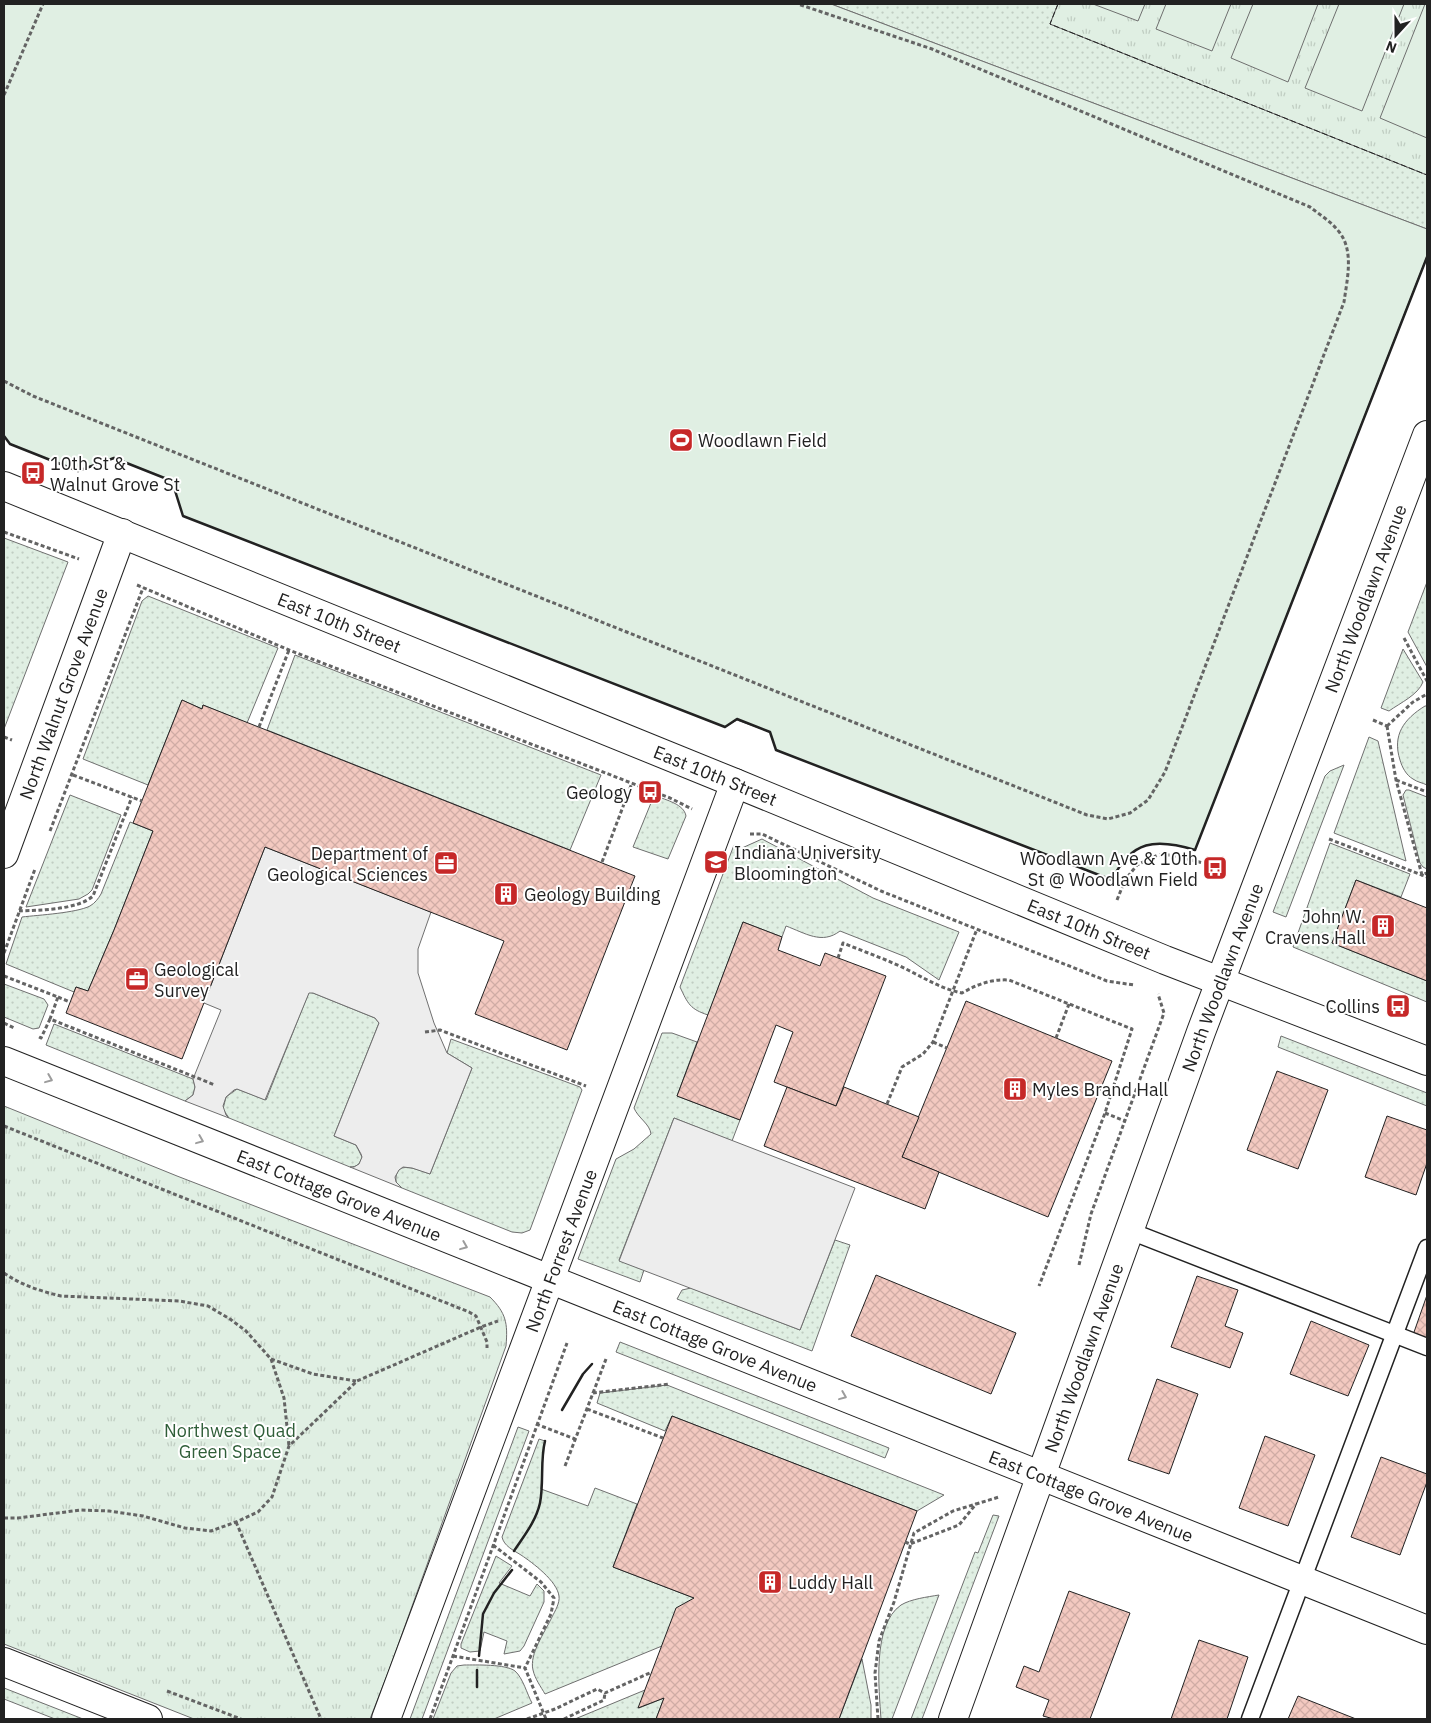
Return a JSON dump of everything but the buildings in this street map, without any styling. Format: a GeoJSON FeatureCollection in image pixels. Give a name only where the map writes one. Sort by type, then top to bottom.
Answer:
{"type":"FeatureCollection","features":[{"type":"Feature","properties":{"kind":"street","name":"North Woodlawn Avenue"},"geometry":{"type":"LineString","coordinates":[[953,1719],[1042,1476],[1200,1032],[1427,435]]}},
{"type":"Feature","properties":{"kind":"street","name":"East 10th Street"},"geometry":{"type":"LineString","coordinates":[[4,486],[735,783],[1164,960],[1427,1061]]}},
{"type":"Feature","properties":{"kind":"street","name":"North Walnut Grove Avenue"},"geometry":{"type":"LineString","coordinates":[[4,854],[122,533]]}},
{"type":"Feature","properties":{"kind":"street","name":"North Forrest Avenue"},"geometry":{"type":"LineString","coordinates":[[386,1719],[735,783]]}},
{"type":"Feature","properties":{"kind":"street","name":"East Cottage Grove Avenue"},"geometry":{"type":"LineString","coordinates":[[4,1061],[1427,1630]]}},
{"type":"Feature","properties":{"kind":"street"},"geometry":{"type":"LineString","coordinates":[[4,1662],[148,1719]]}},
{"type":"Feature","properties":{"kind":"lane"},"geometry":{"type":"LineString","coordinates":[[1130,1231],[1427,1347]]}},
{"type":"Feature","properties":{"kind":"lane"},"geometry":{"type":"LineString","coordinates":[[1250,1719],[1427,1248]]}},
{"type":"Feature","properties":{"kind":"path"},"geometry":{"type":"LineString","coordinates":[[4,95],[43,4]]}},
{"type":"Feature","properties":{"kind":"path"},"geometry":{"type":"LineString","coordinates":[[4,380],[33,396],[1086,815],[1108,819],[1130,813],[1148,800],[1165,772],[1344,302],[1348,254],[1341,234],[1331,223],[1310,207],[932,49],[798,4]]}},
{"type":"Feature","properties":{"kind":"path"},"geometry":{"type":"LineString","coordinates":[[48,838],[143,588]]}},
{"type":"Feature","properties":{"kind":"path"},"geometry":{"type":"LineString","coordinates":[[1404,638],[1427,681]]}},
{"type":"Feature","properties":{"kind":"path"},"geometry":{"type":"LineString","coordinates":[[259,727],[289,650]]}},
{"type":"Feature","properties":{"kind":"path"},"geometry":{"type":"LineString","coordinates":[[1387,726],[1413,702],[1427,694]]}},
{"type":"Feature","properties":{"kind":"path"},"geometry":{"type":"LineString","coordinates":[[1374,720],[1387,726]]}},
{"type":"Feature","properties":{"kind":"path"},"geometry":{"type":"LineString","coordinates":[[1387,726],[1396,780],[1422,875]]}},
{"type":"Feature","properties":{"kind":"path"},"geometry":{"type":"LineString","coordinates":[[4,737],[12,740]]}},
{"type":"Feature","properties":{"kind":"path"},"geometry":{"type":"LineString","coordinates":[[72,775],[142,801]]}},
{"type":"Feature","properties":{"kind":"path"},"geometry":{"type":"LineString","coordinates":[[1396,780],[1427,792]]}},
{"type":"Feature","properties":{"kind":"path"},"geometry":{"type":"LineString","coordinates":[[602,862],[632,783]]}},
{"type":"Feature","properties":{"kind":"path"},"geometry":{"type":"LineString","coordinates":[[19,911],[78,904],[93,896],[132,797]]}},
{"type":"Feature","properties":{"kind":"path"},"geometry":{"type":"LineString","coordinates":[[1330,839],[1427,877]]}},
{"type":"Feature","properties":{"kind":"path"},"geometry":{"type":"LineString","coordinates":[[1117,900],[1125,880],[1137,865],[1158,855],[1171,855],[1215,866]]}},
{"type":"Feature","properties":{"kind":"path"},"geometry":{"type":"LineString","coordinates":[[4,953],[37,866]]}},
{"type":"Feature","properties":{"kind":"path"},"geometry":{"type":"LineString","coordinates":[[1422,875],[1427,873]]}},
{"type":"Feature","properties":{"kind":"path"},"geometry":{"type":"LineString","coordinates":[[887,1104],[902,1068],[923,1054],[933,1042],[977,929]]}},
{"type":"Feature","properties":{"kind":"path"},"geometry":{"type":"LineString","coordinates":[[838,958],[843,943],[908,970],[929,982],[962,993],[978,984],[998,979],[1009,980],[1132,1030],[1104,1113],[1039,1286]]}},
{"type":"Feature","properties":{"kind":"path"},"geometry":{"type":"LineString","coordinates":[[4,976],[70,1002]]}},
{"type":"Feature","properties":{"kind":"path"},"geometry":{"type":"LineString","coordinates":[[34,1035],[41,1038],[58,997]]}},
{"type":"Feature","properties":{"kind":"path"},"geometry":{"type":"LineString","coordinates":[[1056,1038],[1068,1004]]}},
{"type":"Feature","properties":{"kind":"path"},"geometry":{"type":"LineString","coordinates":[[50,1019],[215,1085]]}},
{"type":"Feature","properties":{"kind":"path"},"geometry":{"type":"LineString","coordinates":[[4,1023],[19,1029]]}},
{"type":"Feature","properties":{"kind":"path"},"geometry":{"type":"LineString","coordinates":[[425,1032],[440,1030],[591,1088]]}},
{"type":"Feature","properties":{"kind":"path"},"geometry":{"type":"LineString","coordinates":[[933,1042],[947,1048]]}},
{"type":"Feature","properties":{"kind":"path"},"geometry":{"type":"LineString","coordinates":[[1104,1113],[1125,1121]]}},
{"type":"Feature","properties":{"kind":"path"},"geometry":{"type":"LineString","coordinates":[[4,1126],[450,1304],[476,1316],[481,1327],[357,1381],[290,1446],[272,1496],[258,1512],[236,1522],[211,1531],[186,1528],[143,1516],[109,1511],[81,1510],[4,1518]]}},
{"type":"Feature","properties":{"kind":"path"},"geometry":{"type":"LineString","coordinates":[[4,1273],[26,1286],[60,1296],[179,1301],[208,1306],[230,1319],[246,1331],[271,1359],[284,1398],[290,1446]]}},
{"type":"Feature","properties":{"kind":"path"},"geometry":{"type":"LineString","coordinates":[[430,1719],[567,1343]]}},
{"type":"Feature","properties":{"kind":"path"},"geometry":{"type":"LineString","coordinates":[[271,1359],[313,1374],[357,1381]]}},
{"type":"Feature","properties":{"kind":"path"},"geometry":{"type":"LineString","coordinates":[[565,1466],[606,1359]]}},
{"type":"Feature","properties":{"kind":"path"},"geometry":{"type":"LineString","coordinates":[[593,1393],[670,1384]]}},
{"type":"Feature","properties":{"kind":"path"},"geometry":{"type":"LineString","coordinates":[[587,1409],[663,1438]]}},
{"type":"Feature","properties":{"kind":"path"},"geometry":{"type":"LineString","coordinates":[[537,1425],[575,1439]]}},
{"type":"Feature","properties":{"kind":"path"},"geometry":{"type":"LineString","coordinates":[[878,1719],[875,1673],[879,1641],[894,1602],[914,1533],[953,1511],[1000,1496]]}},
{"type":"Feature","properties":{"kind":"path"},"geometry":{"type":"LineString","coordinates":[[905,1542],[910,1544],[959,1525],[976,1504]]}},
{"type":"Feature","properties":{"kind":"path"},"geometry":{"type":"LineString","coordinates":[[236,1522],[321,1719]]}},
{"type":"Feature","properties":{"kind":"path"},"geometry":{"type":"LineString","coordinates":[[493,1545],[541,1582],[554,1598],[551,1614],[525,1668],[546,1719]]}},
{"type":"Feature","properties":{"kind":"path"},"geometry":{"type":"LineString","coordinates":[[453,1656],[525,1668]]}},
{"type":"Feature","properties":{"kind":"path"},"geometry":{"type":"LineString","coordinates":[[527,1719],[544,1714],[597,1690],[605,1693],[652,1672]]}},
{"type":"Feature","properties":{"kind":"path"},"geometry":{"type":"LineString","coordinates":[[564,1719],[604,1700],[605,1693]]}},
{"type":"Feature","properties":{"kind":"green space","name":"Woodlawn Field"},"geometry":{"type":"Polygon","coordinates":[[[4,4],[831,4],[1427,229],[1427,256],[1195,850],[1168,844],[1146,846],[1136,850],[1128,857],[1119,867],[1112,880],[776,750],[770,732],[737,720],[725,727],[183,516],[172,481],[114,458],[78,471],[10,444],[4,436],[4,4]]]}},
{"type":"Feature","properties":{"kind":"green space"},"geometry":{"type":"Polygon","coordinates":[[[831,4],[1058,4],[1050,24],[1427,175],[1427,229],[831,4]]]}},
{"type":"Feature","properties":{"kind":"green space"},"geometry":{"type":"Polygon","coordinates":[[[1058,4],[1427,4],[1427,175],[1050,24],[1058,4]]]}},
{"type":"Feature","properties":{"kind":"green space"},"geometry":{"type":"Polygon","coordinates":[[[1093,4],[1145,4],[1138,21],[1093,4]]]}},
{"type":"Feature","properties":{"kind":"green space"},"geometry":{"type":"Polygon","coordinates":[[[1166,4],[1231,4],[1212,51],[1156,29],[1166,4]]]}},
{"type":"Feature","properties":{"kind":"green space"},"geometry":{"type":"Polygon","coordinates":[[[1253,4],[1318,4],[1288,82],[1231,58],[1253,4]]]}},
{"type":"Feature","properties":{"kind":"green space"},"geometry":{"type":"Polygon","coordinates":[[[1339,4],[1404,4],[1362,111],[1305,88],[1339,4]]]}},
{"type":"Feature","properties":{"kind":"green space"},"geometry":{"type":"Polygon","coordinates":[[[1425,4],[1427,4],[1427,138],[1380,118],[1425,4]]]}},
{"type":"Feature","properties":{"kind":"green space"},"geometry":{"type":"Polygon","coordinates":[[[4,538],[68,562],[4,729],[4,538]]]}},
{"type":"Feature","properties":{"kind":"green space"},"geometry":{"type":"Polygon","coordinates":[[[1427,582],[1427,667],[1408,632],[1427,582]]]}},
{"type":"Feature","properties":{"kind":"green space"},"geometry":{"type":"Polygon","coordinates":[[[148,596],[278,648],[247,723],[203,705],[202,709],[182,700],[148,785],[83,759],[142,601],[148,596]]]}},
{"type":"Feature","properties":{"kind":"green space"},"geometry":{"type":"Polygon","coordinates":[[[1403,649],[1423,682],[1413,695],[1389,711],[1381,708],[1403,649]]]}},
{"type":"Feature","properties":{"kind":"green space"},"geometry":{"type":"Polygon","coordinates":[[[295,655],[601,775],[570,850],[267,730],[295,655]]]}},
{"type":"Feature","properties":{"kind":"green space"},"geometry":{"type":"Polygon","coordinates":[[[1427,706],[1427,785],[1408,775],[1402,765],[1398,751],[1399,735],[1406,722],[1427,706]]]}},
{"type":"Feature","properties":{"kind":"green space"},"geometry":{"type":"Polygon","coordinates":[[[1369,737],[1378,741],[1406,861],[1334,833],[1369,737]]]}},
{"type":"Feature","properties":{"kind":"green space"},"geometry":{"type":"Polygon","coordinates":[[[1344,765],[1286,917],[1273,912],[1325,776],[1330,771],[1344,765]]]}},
{"type":"Feature","properties":{"kind":"green space"},"geometry":{"type":"Polygon","coordinates":[[[1406,790],[1427,797],[1427,869],[1420,863],[1403,795],[1406,790]]]}},
{"type":"Feature","properties":{"kind":"green space"},"geometry":{"type":"Polygon","coordinates":[[[70,795],[121,815],[92,890],[79,899],[26,907],[70,795]]]}},
{"type":"Feature","properties":{"kind":"green space"},"geometry":{"type":"Polygon","coordinates":[[[656,796],[678,805],[685,812],[686,816],[668,859],[633,847],[653,798],[656,796]]]}},
{"type":"Feature","properties":{"kind":"green space"},"geometry":{"type":"Polygon","coordinates":[[[130,822],[153,831],[88,991],[76,987],[74,992],[6,964],[22,917],[76,910],[90,906],[96,901],[101,894],[130,822]]]}},
{"type":"Feature","properties":{"kind":"green space"},"geometry":{"type":"Polygon","coordinates":[[[762,839],[873,898],[959,932],[939,980],[906,957],[840,931],[827,937],[820,937],[786,926],[782,937],[743,922],[708,1015],[693,1008],[680,987],[734,845],[742,848],[762,839]]]}},
{"type":"Feature","properties":{"kind":"green space"},"geometry":{"type":"Polygon","coordinates":[[[1330,843],[1410,874],[1401,897],[1356,880],[1332,943],[1427,981],[1427,1002],[1293,947],[1330,843]]]}},
{"type":"Feature","properties":{"kind":"green space"},"geometry":{"type":"Polygon","coordinates":[[[4,984],[44,999],[48,1005],[39,1028],[33,1029],[4,1017],[4,984]]]}},
{"type":"Feature","properties":{"kind":"green space"},"geometry":{"type":"Polygon","coordinates":[[[309,992],[375,1018],[379,1023],[334,1136],[356,1145],[362,1157],[356,1166],[350,1167],[229,1118],[223,1109],[226,1097],[237,1089],[266,1100],[309,992]]]}},
{"type":"Feature","properties":{"kind":"green space"},"geometry":{"type":"Polygon","coordinates":[[[54,1024],[193,1079],[195,1087],[193,1095],[185,1101],[46,1045],[54,1024]]]}},
{"type":"Feature","properties":{"kind":"green space"},"geometry":{"type":"Polygon","coordinates":[[[662,1033],[672,1033],[697,1042],[677,1096],[740,1120],[732,1141],[674,1118],[619,1260],[644,1270],[640,1282],[578,1259],[616,1159],[634,1149],[651,1134],[634,1108],[662,1033]]]}},
{"type":"Feature","properties":{"kind":"green space"},"geometry":{"type":"Polygon","coordinates":[[[1281,1036],[1427,1093],[1427,1106],[1278,1047],[1281,1036]]]}},
{"type":"Feature","properties":{"kind":"green space"},"geometry":{"type":"Polygon","coordinates":[[[451,1039],[580,1087],[582,1090],[530,1230],[522,1233],[512,1232],[402,1188],[396,1182],[396,1175],[403,1168],[413,1168],[430,1174],[472,1068],[447,1053],[451,1039]]]}},
{"type":"Feature","properties":{"kind":"green space","name":"Northwest Quad Green Space"},"geometry":{"type":"Polygon","coordinates":[[[4,1106],[177,1176],[490,1297],[503,1313],[507,1331],[506,1346],[370,1719],[194,1719],[4,1644],[4,1106]]]}},
{"type":"Feature","properties":{"kind":"green space"},"geometry":{"type":"Polygon","coordinates":[[[835,1240],[850,1245],[812,1351],[677,1299],[682,1290],[691,1288],[800,1330],[835,1240]]]}},
{"type":"Feature","properties":{"kind":"green space"},"geometry":{"type":"Polygon","coordinates":[[[620,1342],[889,1448],[885,1458],[616,1352],[620,1342]]]}},
{"type":"Feature","properties":{"kind":"green space"},"geometry":{"type":"Polygon","coordinates":[[[667,1385],[944,1495],[917,1511],[672,1416],[665,1431],[597,1403],[600,1393],[667,1385]]]}},
{"type":"Feature","properties":{"kind":"green space"},"geometry":{"type":"Polygon","coordinates":[[[518,1427],[529,1431],[422,1719],[410,1719],[518,1427]]]}},
{"type":"Feature","properties":{"kind":"green space"},"geometry":{"type":"Polygon","coordinates":[[[539,1439],[545,1441],[541,1489],[588,1506],[595,1488],[637,1504],[613,1567],[694,1598],[662,1646],[545,1694],[533,1670],[533,1657],[538,1643],[557,1607],[559,1596],[554,1584],[544,1573],[507,1545],[502,1537],[539,1439]]]}},
{"type":"Feature","properties":{"kind":"green space"},"geometry":{"type":"Polygon","coordinates":[[[993,1515],[999,1516],[922,1719],[911,1719],[975,1552],[978,1553],[993,1515]]]}},
{"type":"Feature","properties":{"kind":"green space"},"geometry":{"type":"Polygon","coordinates":[[[496,1556],[512,1566],[499,1583],[530,1596],[537,1584],[544,1591],[544,1602],[520,1651],[504,1654],[507,1641],[484,1632],[480,1651],[470,1652],[461,1648],[461,1644],[496,1556]]]}},
{"type":"Feature","properties":{"kind":"green space"},"geometry":{"type":"Polygon","coordinates":[[[939,1595],[892,1719],[881,1719],[879,1658],[885,1627],[892,1614],[901,1605],[914,1600],[939,1595]]]}},
{"type":"Feature","properties":{"kind":"green space"},"geometry":{"type":"Polygon","coordinates":[[[862,1659],[871,1705],[871,1719],[839,1719],[862,1659]]]}},
{"type":"Feature","properties":{"kind":"green space"},"geometry":{"type":"Polygon","coordinates":[[[457,1666],[498,1666],[515,1671],[523,1682],[532,1703],[494,1719],[433,1719],[451,1673],[457,1666]]]}},
{"type":"Feature","properties":{"kind":"green space"},"geometry":{"type":"Polygon","coordinates":[[[4,1688],[83,1719],[55,1719],[4,1699],[4,1688]]]}},
{"type":"Feature","properties":{"kind":"green space"},"geometry":{"type":"Polygon","coordinates":[[[645,1690],[639,1708],[664,1698],[656,1719],[575,1719],[645,1690]]]}},
{"type":"Feature","properties":{"kind":"shaded area"},"geometry":{"type":"Polygon","coordinates":[[[265,847],[431,912],[418,949],[418,973],[434,1023],[447,1053],[472,1068],[430,1174],[403,1167],[395,1177],[396,1182],[402,1188],[350,1167],[359,1164],[362,1157],[361,1154],[356,1145],[334,1136],[379,1023],[375,1018],[313,993],[309,993],[265,1100],[237,1089],[234,1090],[226,1097],[223,1106],[229,1118],[185,1101],[193,1095],[195,1087],[193,1079],[221,1010],[204,1003],[265,847]]]}},
{"type":"Feature","properties":{"kind":"shaded area"},"geometry":{"type":"Polygon","coordinates":[[[674,1118],[855,1188],[800,1330],[619,1261],[674,1118]]]}},
{"type":"Feature","properties":{"kind":"fence"},"geometry":{"type":"LineString","coordinates":[[1058,4],[1050,24],[1427,175]]}},
{"type":"Feature","properties":{"kind":"wall"},"geometry":{"type":"LineString","coordinates":[[4,436],[10,444],[78,471],[114,458],[172,481],[183,516],[725,727],[737,719],[770,732],[776,750],[1112,880],[1119,867],[1128,857],[1136,850],[1146,846],[1168,844],[1195,850],[1427,257]]}},
{"type":"Feature","properties":{"kind":"wall"},"geometry":{"type":"LineString","coordinates":[[562,1410],[583,1374],[592,1364]]}},
{"type":"Feature","properties":{"kind":"wall"},"geometry":{"type":"LineString","coordinates":[[514,1551],[536,1516],[540,1503],[545,1441]]}},
{"type":"Feature","properties":{"kind":"wall"},"geometry":{"type":"LineString","coordinates":[[479,1656],[483,1614],[494,1593],[512,1570]]}},
{"type":"Feature","properties":{"kind":"wall"},"geometry":{"type":"LineString","coordinates":[[477,1670],[477,1687]]}},
{"type":"Feature","properties":{"kind":"place","name":"Woodlawn Field"},"geometry":{"type":"Point","coordinates":[681,440]}},
{"type":"Feature","properties":{"kind":"place","name":"10th St & Walnut Grove St"},"geometry":{"type":"Point","coordinates":[33,473]}},
{"type":"Feature","properties":{"kind":"place","name":"Geology"},"geometry":{"type":"Point","coordinates":[650,792]}},
{"type":"Feature","properties":{"kind":"place","name":"Indiana University Bloomington"},"geometry":{"type":"Point","coordinates":[716,862]}},
{"type":"Feature","properties":{"kind":"place","name":"Department of Geological Sciences"},"geometry":{"type":"Point","coordinates":[446,863]}},
{"type":"Feature","properties":{"kind":"place","name":"Woodlawn Ave & 10th St @ Woodlawn Field"},"geometry":{"type":"Point","coordinates":[1215,868]}},
{"type":"Feature","properties":{"kind":"place","name":"Geology Building"},"geometry":{"type":"Point","coordinates":[506,894]}},
{"type":"Feature","properties":{"kind":"place","name":"John W. Cravens Hall"},"geometry":{"type":"Point","coordinates":[1383,926]}},
{"type":"Feature","properties":{"kind":"place","name":"Geological Survey"},"geometry":{"type":"Point","coordinates":[137,979]}},
{"type":"Feature","properties":{"kind":"place","name":"Collins"},"geometry":{"type":"Point","coordinates":[1398,1006]}},
{"type":"Feature","properties":{"kind":"place","name":"Myles Brand Hall"},"geometry":{"type":"Point","coordinates":[1015,1089]}},
{"type":"Feature","properties":{"kind":"place","name":"Luddy Hall"},"geometry":{"type":"Point","coordinates":[770,1582]}}]}
